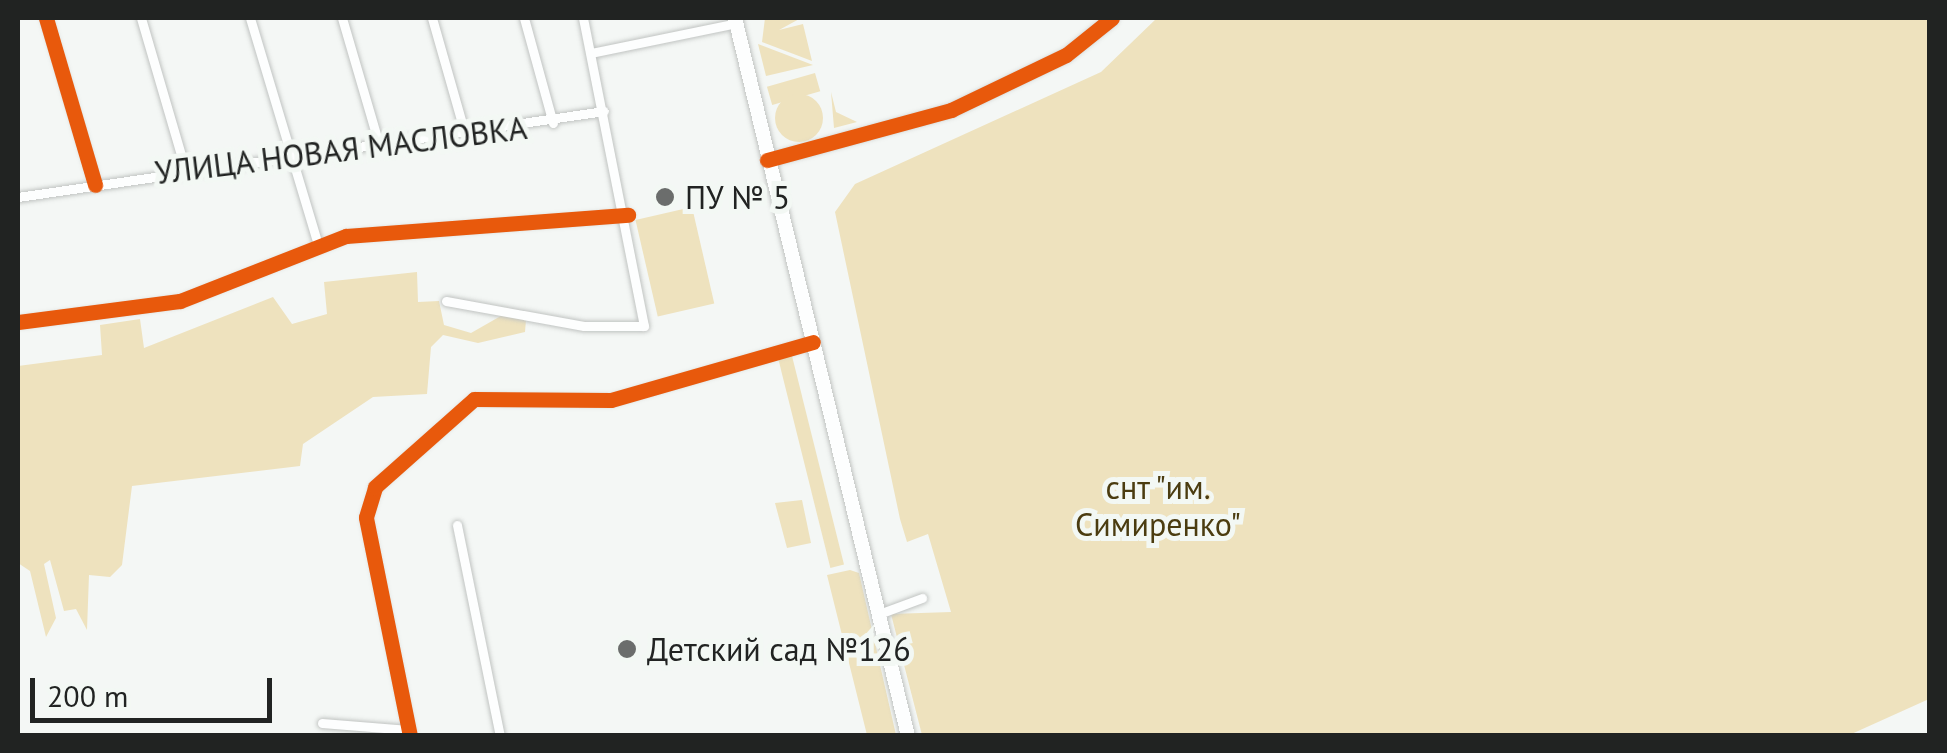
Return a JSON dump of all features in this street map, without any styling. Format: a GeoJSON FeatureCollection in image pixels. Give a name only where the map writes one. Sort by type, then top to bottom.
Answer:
{"type":"FeatureCollection","features":[{"type":"Feature","properties":{"kind":"main road"},"geometry":{"type":"LineString","coordinates":[[736,20],[909,734]]}},
{"type":"Feature","properties":{"kind":"street"},"geometry":{"type":"LineString","coordinates":[[46,18],[94,185]]}},
{"type":"Feature","properties":{"kind":"street"},"geometry":{"type":"LineString","coordinates":[[141,18],[185,168]]}},
{"type":"Feature","properties":{"kind":"street"},"geometry":{"type":"LineString","coordinates":[[250,18],[318,245]]}},
{"type":"Feature","properties":{"kind":"street"},"geometry":{"type":"LineString","coordinates":[[342,18],[378,142]]}},
{"type":"Feature","properties":{"kind":"street"},"geometry":{"type":"LineString","coordinates":[[432,18],[465,134]]}},
{"type":"Feature","properties":{"kind":"street"},"geometry":{"type":"LineString","coordinates":[[524,18],[553,123]]}},
{"type":"Feature","properties":{"kind":"street"},"geometry":{"type":"LineString","coordinates":[[446,301],[584,326],[644,326],[628,215],[584,18]]}},
{"type":"Feature","properties":{"kind":"street"},"geometry":{"type":"LineString","coordinates":[[767,160],[950,110],[1066,56],[1112,18]]}},
{"type":"Feature","properties":{"kind":"street"},"geometry":{"type":"LineString","coordinates":[[591,53],[736,20]]}},
{"type":"Feature","properties":{"kind":"street","name":"УЛИЦА НОВАЯ МАСЛОВКА"},"geometry":{"type":"LineString","coordinates":[[18,198],[290,150],[465,134],[553,123],[604,111]]}},
{"type":"Feature","properties":{"kind":"street"},"geometry":{"type":"LineString","coordinates":[[18,322],[180,302],[318,245],[628,215]]}},
{"type":"Feature","properties":{"kind":"street"},"geometry":{"type":"LineString","coordinates":[[322,723],[410,733],[366,518],[375,487],[474,400],[611,400],[813,342]]}},
{"type":"Feature","properties":{"kind":"street"},"geometry":{"type":"LineString","coordinates":[[457,526],[500,736]]}},
{"type":"Feature","properties":{"kind":"street"},"geometry":{"type":"LineString","coordinates":[[879,614],[922,598]]}},
{"type":"Feature","properties":{"kind":"green space"},"geometry":{"type":"Polygon","coordinates":[[[765,18],[801,18],[779,30],[803,24],[812,61],[762,42],[765,18]]]}},
{"type":"Feature","properties":{"kind":"green space","name":"снт \"им. Симиренко\""},"geometry":{"type":"Polygon","coordinates":[[[1157,18],[1929,18],[1929,699],[1847,736],[922,735],[891,614],[951,612],[928,534],[907,542],[900,519],[835,212],[855,184],[1101,72],[1157,18]]]}},
{"type":"Feature","properties":{"kind":"green space"},"geometry":{"type":"Polygon","coordinates":[[[758,44],[813,65],[766,76],[758,44]]]}},
{"type":"Feature","properties":{"kind":"green space"},"geometry":{"type":"Polygon","coordinates":[[[815,73],[820,91],[772,105],[767,87],[815,73]]]}},
{"type":"Feature","properties":{"kind":"green space"},"geometry":{"type":"Polygon","coordinates":[[[831,92],[836,112],[857,122],[834,128],[831,92]]]}},
{"type":"Feature","properties":{"kind":"green space"},"geometry":{"type":"Polygon","coordinates":[[[799,94],[816,101],[823,118],[816,135],[799,142],[782,135],[775,118],[782,101],[799,94]]]}},
{"type":"Feature","properties":{"kind":"green space"},"geometry":{"type":"Polygon","coordinates":[[[692,207],[714,303],[658,317],[635,220],[692,207]]]}},
{"type":"Feature","properties":{"kind":"green space"},"geometry":{"type":"Polygon","coordinates":[[[417,272],[418,302],[439,301],[444,325],[471,333],[506,313],[526,320],[525,332],[478,343],[443,335],[431,347],[427,394],[373,397],[303,444],[300,466],[132,486],[122,565],[110,577],[89,575],[87,630],[76,609],[64,611],[50,560],[44,564],[56,618],[46,637],[30,571],[18,563],[18,366],[102,355],[100,325],[140,319],[144,348],[273,297],[292,324],[327,314],[324,282],[417,272]]]}},
{"type":"Feature","properties":{"kind":"green space"},"geometry":{"type":"Polygon","coordinates":[[[791,352],[844,564],[830,568],[777,355],[791,352]]]}},
{"type":"Feature","properties":{"kind":"green space"},"geometry":{"type":"Polygon","coordinates":[[[802,500],[811,543],[787,548],[775,503],[802,500]]]}},
{"type":"Feature","properties":{"kind":"green space"},"geometry":{"type":"Polygon","coordinates":[[[850,570],[859,573],[896,735],[867,735],[827,575],[850,570]]]}},
{"type":"Feature","properties":{"kind":"cycle path"},"geometry":{"type":"LineString","coordinates":[[46,18],[95,185]]}},
{"type":"Feature","properties":{"kind":"cycle path"},"geometry":{"type":"LineString","coordinates":[[767,160],[951,110],[1066,55],[1112,18]]}},
{"type":"Feature","properties":{"kind":"cycle path"},"geometry":{"type":"LineString","coordinates":[[18,322],[180,301],[346,236],[628,215]]}},
{"type":"Feature","properties":{"kind":"cycle path"},"geometry":{"type":"LineString","coordinates":[[410,736],[366,517],[375,487],[474,399],[611,400],[813,342]]}},
{"type":"Feature","properties":{"kind":"place","name":"ПУ № 5"},"geometry":{"type":"Point","coordinates":[665,197]}},
{"type":"Feature","properties":{"kind":"place","name":"Детский сад №126"},"geometry":{"type":"Point","coordinates":[627,649]}}]}
